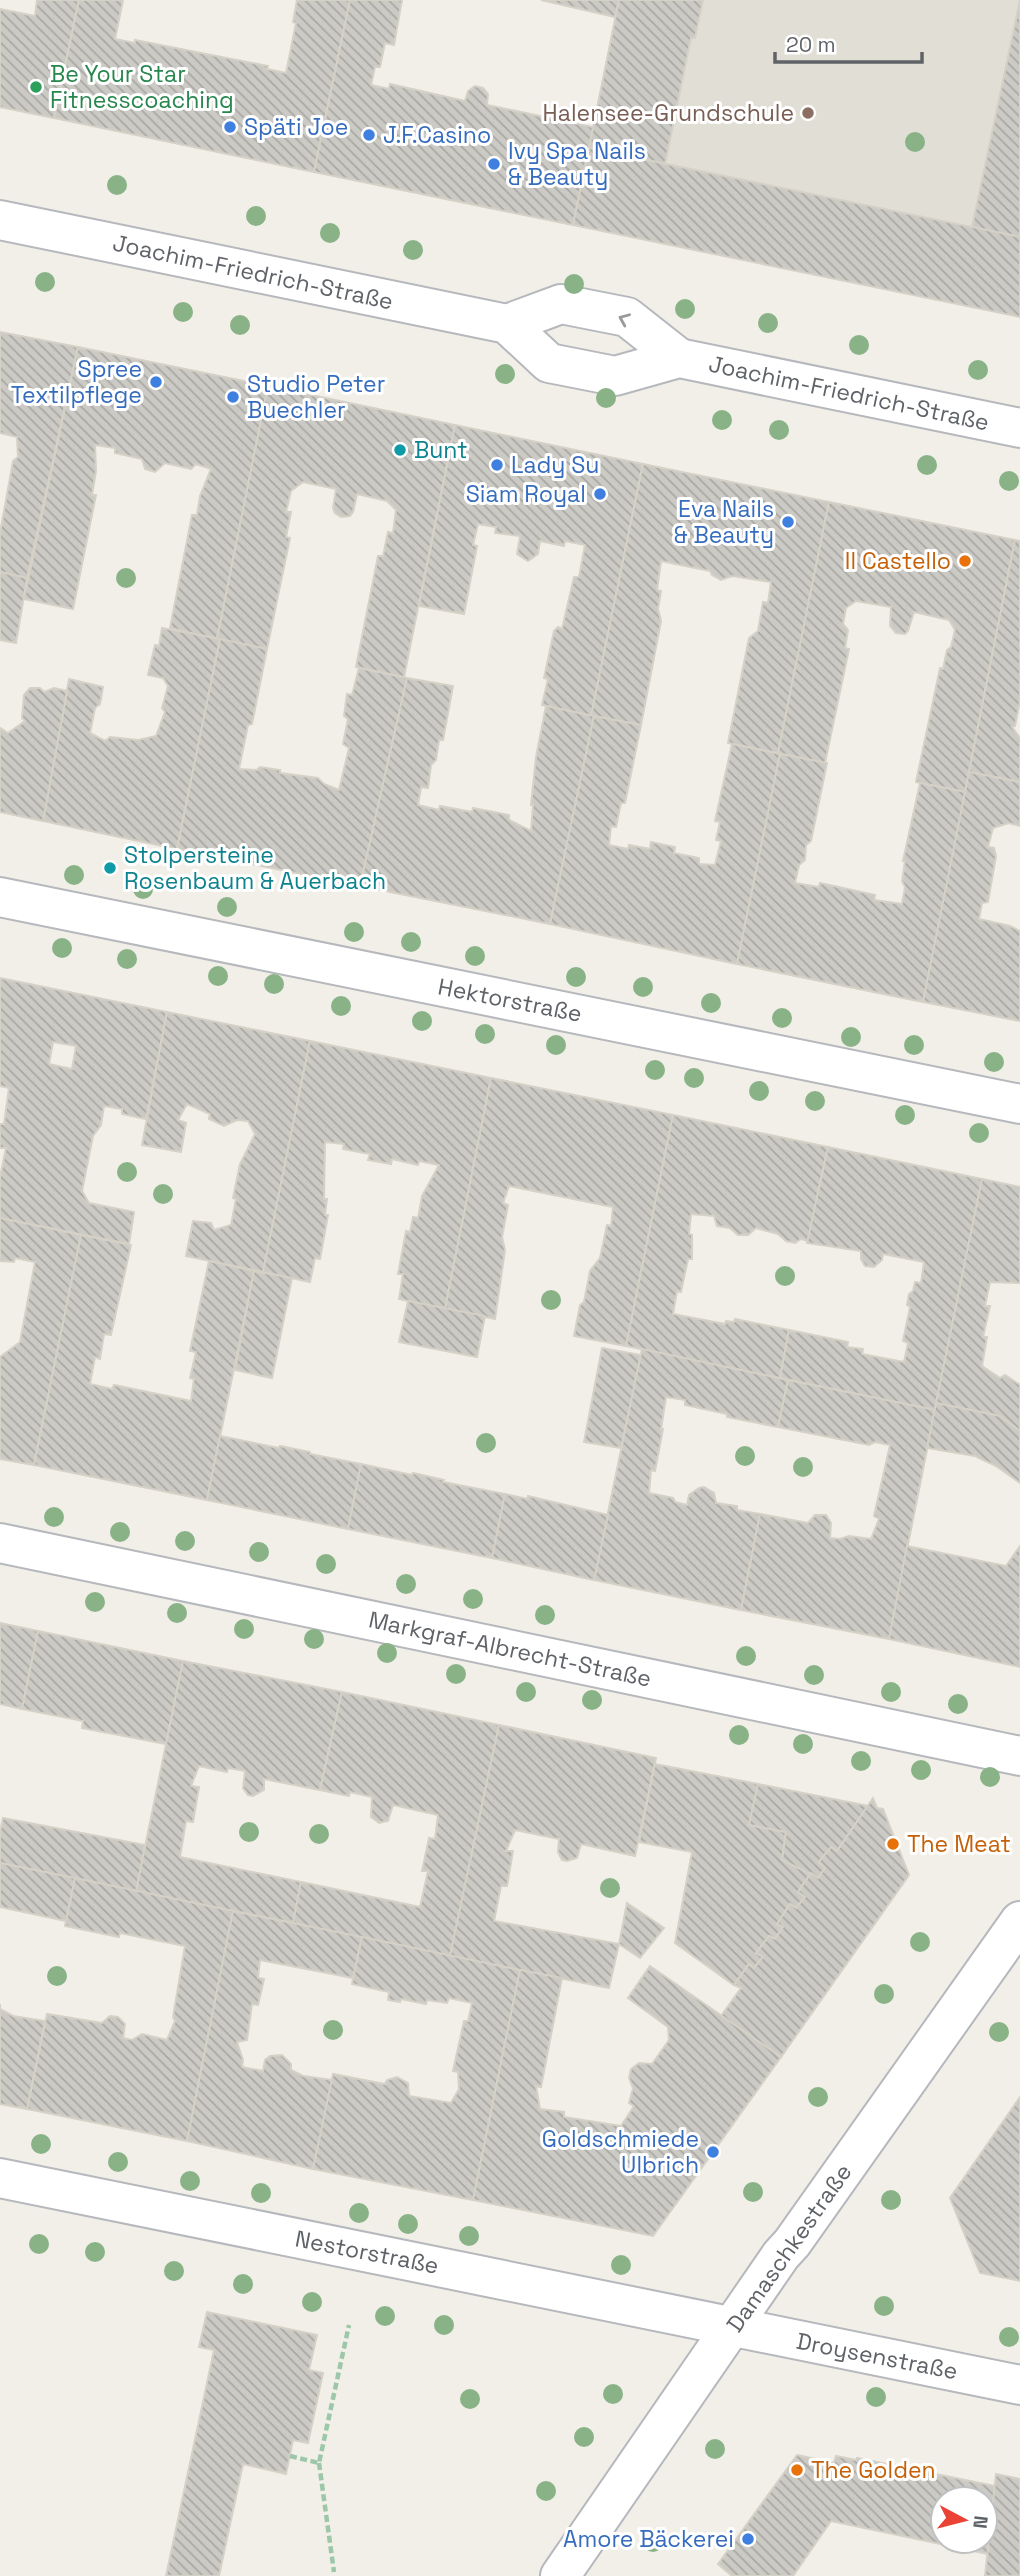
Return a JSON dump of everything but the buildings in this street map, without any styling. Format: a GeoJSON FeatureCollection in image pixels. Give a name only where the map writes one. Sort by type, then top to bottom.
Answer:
{"type":"FeatureCollection","features":[{"type":"Feature","properties":{"kind":"street","name":"Joachim-Friedrich-Straße"},"geometry":{"type":"LineString","coordinates":[[0,220],[507,324],[549,363],[615,376],[679,358]]}},
{"type":"Feature","properties":{"kind":"street","name":"Joachim-Friedrich-Straße"},"geometry":{"type":"LineString","coordinates":[[507,324],[561,304],[627,317],[679,358],[1020,428]]}},
{"type":"Feature","properties":{"kind":"street","name":"Hektorstraße"},"geometry":{"type":"LineString","coordinates":[[0,897],[1020,1104]]}},
{"type":"Feature","properties":{"kind":"street","name":"Markgraf-Albrecht-Straße"},"geometry":{"type":"LineString","coordinates":[[0,1543],[1020,1756]]}},
{"type":"Feature","properties":{"kind":"street","name":"Damaschkestraße"},"geometry":{"type":"LineString","coordinates":[[560,2576],[781,2255],[792,2244],[1020,1922]]}},
{"type":"Feature","properties":{"kind":"street","name":"Nestorstraße"},"geometry":{"type":"LineString","coordinates":[[0,2178],[734,2326]]}},
{"type":"Feature","properties":{"kind":"street","name":"Droysenstraße"},"geometry":{"type":"LineString","coordinates":[[734,2326],[1020,2385]]}},
{"type":"Feature","properties":{"kind":"path"},"geometry":{"type":"LineString","coordinates":[[334,2572],[319,2463],[349,2325]]}},
{"type":"Feature","properties":{"kind":"path"},"geometry":{"type":"LineString","coordinates":[[290,2456],[319,2463]]}},
{"type":"Feature","properties":{"kind":"shaded area","name":"Halensee-Grundschule"},"geometry":{"type":"Polygon","coordinates":[[[618,0],[1020,0],[1020,317],[573,225],[618,0]]]}},
{"type":"Feature","properties":{"kind":"place","name":"Be Your Star Fitnesscoaching"},"geometry":{"type":"Point","coordinates":[36,87]}},
{"type":"Feature","properties":{"kind":"place","name":"Halensee-Grundschule"},"geometry":{"type":"Point","coordinates":[808,113]}},
{"type":"Feature","properties":{"kind":"place","name":"Späti Joe"},"geometry":{"type":"Point","coordinates":[230,127]}},
{"type":"Feature","properties":{"kind":"place","name":"J.F.Casino"},"geometry":{"type":"Point","coordinates":[369,135]}},
{"type":"Feature","properties":{"kind":"place","name":"Ivy Spa Nails & Beauty"},"geometry":{"type":"Point","coordinates":[494,164]}},
{"type":"Feature","properties":{"kind":"place","name":"Spree Textilpflege"},"geometry":{"type":"Point","coordinates":[156,382]}},
{"type":"Feature","properties":{"kind":"place","name":"Studio Peter Buechler"},"geometry":{"type":"Point","coordinates":[233,397]}},
{"type":"Feature","properties":{"kind":"place","name":"Bunt"},"geometry":{"type":"Point","coordinates":[400,450]}},
{"type":"Feature","properties":{"kind":"place","name":"Lady Su"},"geometry":{"type":"Point","coordinates":[497,465]}},
{"type":"Feature","properties":{"kind":"place","name":"Siam Royal"},"geometry":{"type":"Point","coordinates":[600,494]}},
{"type":"Feature","properties":{"kind":"place","name":"Eva Nails & Beauty"},"geometry":{"type":"Point","coordinates":[788,522]}},
{"type":"Feature","properties":{"kind":"place","name":"Il Castello"},"geometry":{"type":"Point","coordinates":[965,561]}},
{"type":"Feature","properties":{"kind":"place","name":"Stolpersteine Rosenbaum & Auerbach"},"geometry":{"type":"Point","coordinates":[110,868]}},
{"type":"Feature","properties":{"kind":"place","name":"The Meat"},"geometry":{"type":"Point","coordinates":[893,1844]}},
{"type":"Feature","properties":{"kind":"place","name":"Goldschmiede Ulbrich"},"geometry":{"type":"Point","coordinates":[713,2152]}},
{"type":"Feature","properties":{"kind":"place","name":"The Golden"},"geometry":{"type":"Point","coordinates":[797,2470]}},
{"type":"Feature","properties":{"kind":"place","name":"Amore Bäckerei"},"geometry":{"type":"Point","coordinates":[748,2539]}}]}
